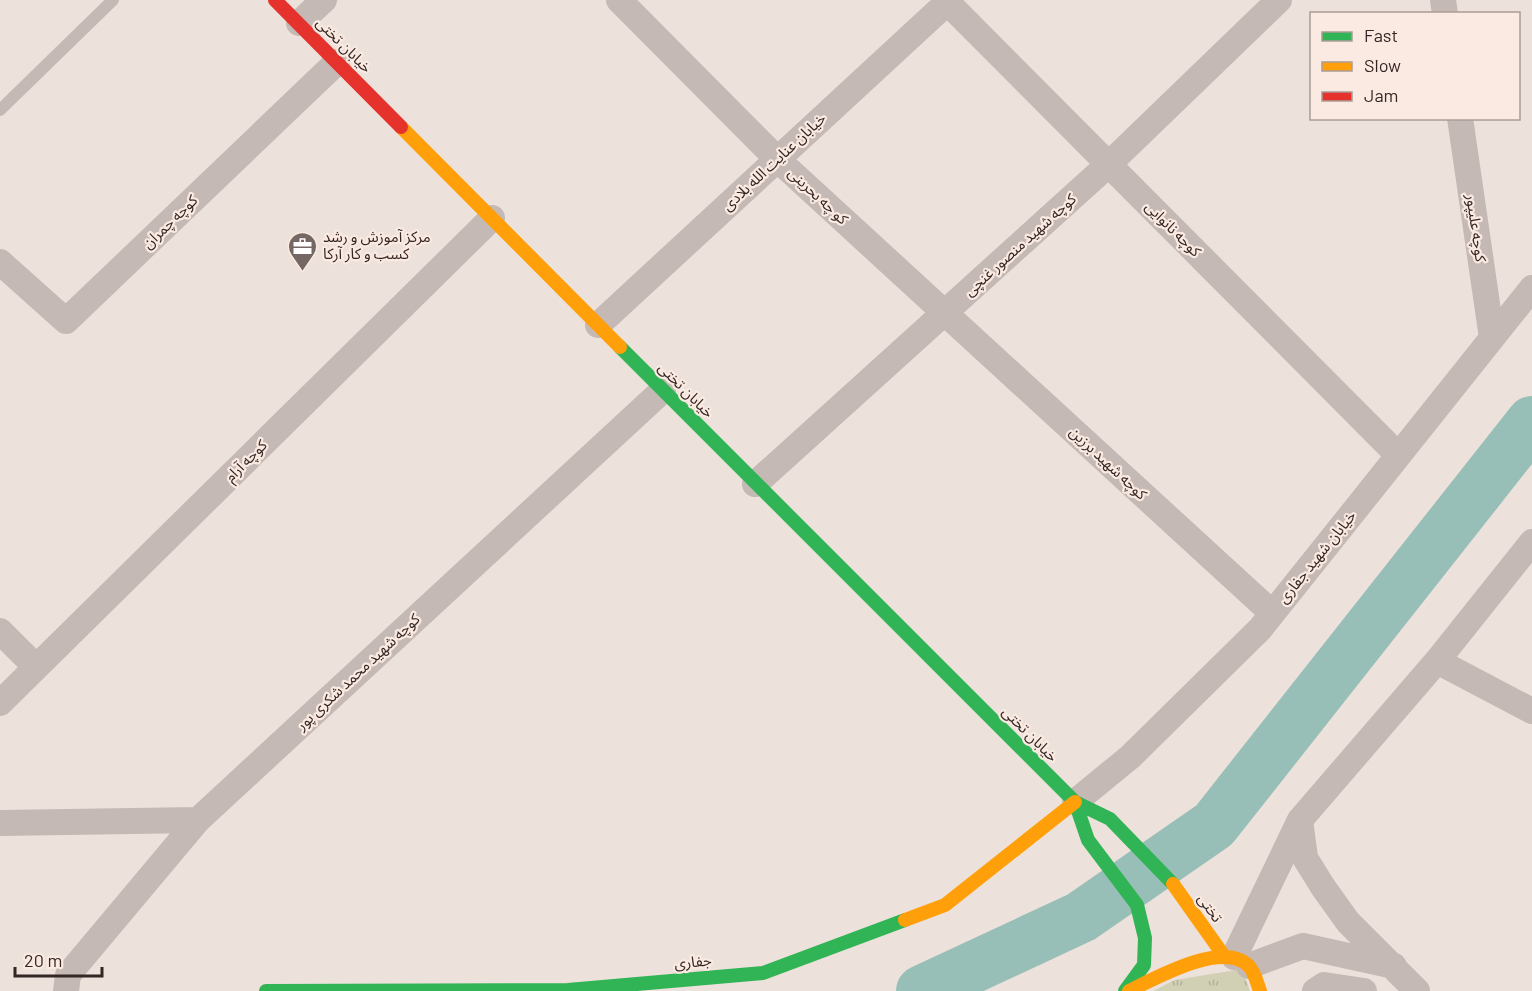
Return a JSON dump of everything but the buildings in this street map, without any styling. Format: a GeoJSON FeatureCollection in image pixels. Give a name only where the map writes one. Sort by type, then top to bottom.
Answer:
{"type":"FeatureCollection","features":[{"type":"Feature","properties":{"kind":"main road","name":"خیابان تختی"},"geometry":{"type":"LineString","coordinates":[[275,0],[755,484],[1075,802],[1110,819],[1170,880]]}},
{"type":"Feature","properties":{"kind":"main road","name":"خیابان تختی"},"geometry":{"type":"LineString","coordinates":[[1075,802],[1088,840],[1137,905],[1145,938],[1144,964],[1127,991]]}},
{"type":"Feature","properties":{"kind":"main road","name":"جفاری"},"geometry":{"type":"LineString","coordinates":[[266,991],[568,990],[763,973],[945,905],[1075,802]]}},
{"type":"Feature","properties":{"kind":"main road","name":"تختی"},"geometry":{"type":"LineString","coordinates":[[1170,880],[1260,991]]}},
{"type":"Feature","properties":{"kind":"main road"},"geometry":{"type":"LineString","coordinates":[[1127,991],[1200,961],[1236,960]]}},
{"type":"Feature","properties":{"kind":"street"},"geometry":{"type":"LineString","coordinates":[[299,23],[324,0]]}},
{"type":"Feature","properties":{"kind":"street","name":"کو چه بحرینی"},"geometry":{"type":"LineString","coordinates":[[619,0],[777,159],[944,313]]}},
{"type":"Feature","properties":{"kind":"street","name":"کوچه شهید منصور غنچی"},"geometry":{"type":"LineString","coordinates":[[755,484],[1109,164],[1279,0]]}},
{"type":"Feature","properties":{"kind":"street","name":"خیابان عنایت الله بلادی"},"geometry":{"type":"LineString","coordinates":[[598,325],[948,1]]}},
{"type":"Feature","properties":{"kind":"street","name":"کوچه نانوایی"},"geometry":{"type":"LineString","coordinates":[[948,1],[1398,455]]}},
{"type":"Feature","properties":{"kind":"street","name":"کوچه چمران"},"geometry":{"type":"LineString","coordinates":[[0,262],[66,321],[337,62]]}},
{"type":"Feature","properties":{"kind":"street","name":"کوچه علیپور"},"geometry":{"type":"LineString","coordinates":[[1460,120],[1492,338]]}},
{"type":"Feature","properties":{"kind":"street","name":"کوچه آرام"},"geometry":{"type":"LineString","coordinates":[[0,703],[492,218]]}},
{"type":"Feature","properties":{"kind":"street","name":"خیابان شهید جفاری"},"geometry":{"type":"LineString","coordinates":[[1075,802],[1130,758],[1260,628],[1532,288]]}},
{"type":"Feature","properties":{"kind":"street","name":"کوچه شهید برزین"},"geometry":{"type":"LineString","coordinates":[[944,313],[1272,613]]}},
{"type":"Feature","properties":{"kind":"street","name":"کوچه شهید محمد شکری پور"},"geometry":{"type":"LineString","coordinates":[[66,991],[68,975],[198,820],[663,390]]}},
{"type":"Feature","properties":{"kind":"street"},"geometry":{"type":"LineString","coordinates":[[1236,960],[1300,820],[1437,661],[1532,542]]}},
{"type":"Feature","properties":{"kind":"street"},"geometry":{"type":"LineString","coordinates":[[0,631],[36,667]]}},
{"type":"Feature","properties":{"kind":"street"},"geometry":{"type":"LineString","coordinates":[[1437,661],[1532,711]]}},
{"type":"Feature","properties":{"kind":"street"},"geometry":{"type":"LineString","coordinates":[[0,823],[198,820]]}},
{"type":"Feature","properties":{"kind":"street"},"geometry":{"type":"LineString","coordinates":[[1300,820],[1305,858],[1348,922],[1417,991]]}},
{"type":"Feature","properties":{"kind":"street"},"geometry":{"type":"LineString","coordinates":[[1236,960],[1303,946],[1394,967]]}},
{"type":"Feature","properties":{"kind":"street"},"geometry":{"type":"LineString","coordinates":[[1315,991],[1324,985],[1364,991]]}},
{"type":"Feature","properties":{"kind":"lane"},"geometry":{"type":"LineString","coordinates":[[0,110],[113,0]]}},
{"type":"Feature","properties":{"kind":"green space"},"geometry":{"type":"Polygon","coordinates":[[[1242,969],[1250,991],[1153,991],[1175,980],[1242,969]]]}},
{"type":"Feature","properties":{"kind":"waterway"},"geometry":{"type":"LineString","coordinates":[[922,991],[1081,917],[1214,825],[1532,422]]}},
{"type":"Feature","properties":{"kind":"traffic: fast"},"geometry":{"type":"LineString","coordinates":[[620,347],[1075,802],[1110,819],[1173,884]]}},
{"type":"Feature","properties":{"kind":"traffic: fast"},"geometry":{"type":"LineString","coordinates":[[1075,802],[1088,840],[1137,905],[1145,938],[1144,965],[1125,991]]}},
{"type":"Feature","properties":{"kind":"traffic: fast"},"geometry":{"type":"LineString","coordinates":[[266,991],[568,990],[763,973],[905,920]]}},
{"type":"Feature","properties":{"kind":"traffic: slow"},"geometry":{"type":"LineString","coordinates":[[401,127],[620,347]]}},
{"type":"Feature","properties":{"kind":"traffic: slow"},"geometry":{"type":"LineString","coordinates":[[905,920],[945,905],[1075,802]]}},
{"type":"Feature","properties":{"kind":"traffic: slow"},"geometry":{"type":"LineString","coordinates":[[1173,884],[1224,956]]}},
{"type":"Feature","properties":{"kind":"traffic: slow"},"geometry":{"type":"LineString","coordinates":[[1129,991],[1188,964],[1222,957],[1236,959],[1248,965],[1260,991]]}},
{"type":"Feature","properties":{"kind":"traffic: jam"},"geometry":{"type":"LineString","coordinates":[[275,0],[401,127]]}},
{"type":"Feature","properties":{"kind":"place","name":"مرکز آموزش و رشد کسب و کار آرکا"},"geometry":{"type":"Point","coordinates":[302,272]}}]}
